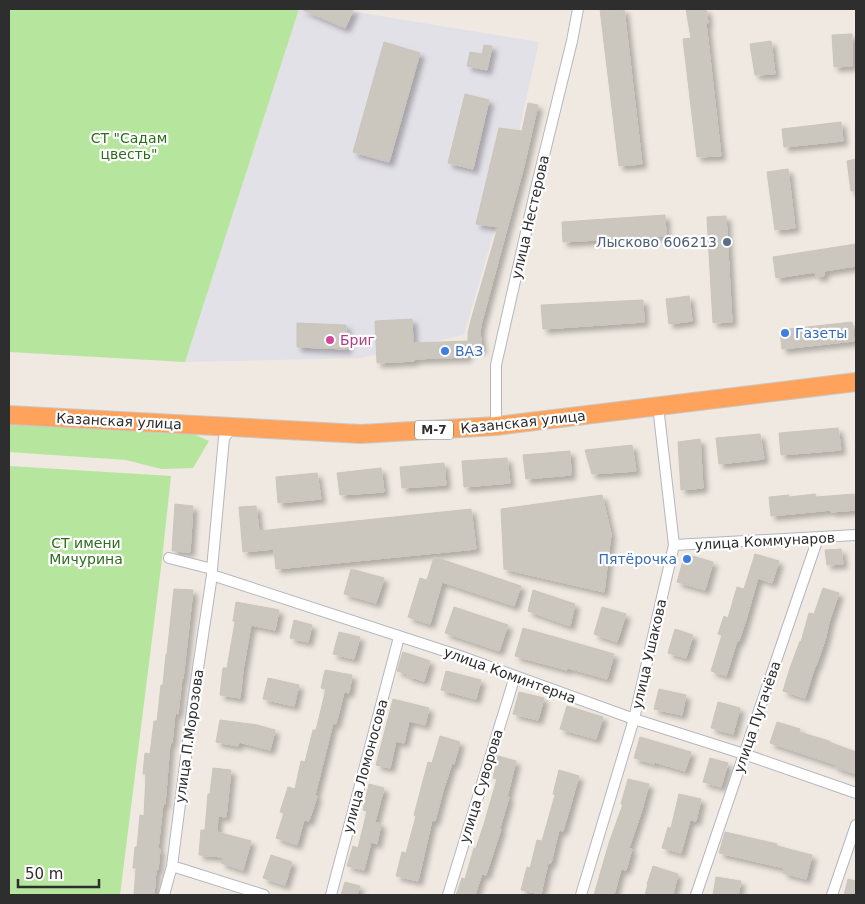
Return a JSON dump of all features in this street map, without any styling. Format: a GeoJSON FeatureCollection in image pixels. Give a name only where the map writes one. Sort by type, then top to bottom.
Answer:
{"type":"FeatureCollection","features":[{"type":"Feature","properties":{"kind":"highway","name":"Казанская улица"},"geometry":{"type":"LineString","coordinates":[[9,415],[361,434],[496,426],[856,382]]}},
{"type":"Feature","properties":{"kind":"street","name":"улица Нестерова"},"geometry":{"type":"LineString","coordinates":[[496,426],[496,366],[578,9]]}},
{"type":"Feature","properties":{"kind":"street","name":"улица Ушакова"},"geometry":{"type":"LineString","coordinates":[[581,895],[634,719],[674,545],[658,406]]}},
{"type":"Feature","properties":{"kind":"street","name":"улица П.Морозова"},"geometry":{"type":"LineString","coordinates":[[164,895],[172,866],[212,572],[224,438],[232,427]]}},
{"type":"Feature","properties":{"kind":"street","name":"улица Коммунаров"},"geometry":{"type":"LineString","coordinates":[[674,545],[856,535]]}},
{"type":"Feature","properties":{"kind":"street","name":"улица Пугачёва"},"geometry":{"type":"LineString","coordinates":[[696,895],[818,538]]}},
{"type":"Feature","properties":{"kind":"street","name":"улица Коминтерна"},"geometry":{"type":"LineString","coordinates":[[169,558],[457,655],[634,719],[744,754],[856,793]]}},
{"type":"Feature","properties":{"kind":"street","name":"улица Ломоносова"},"geometry":{"type":"LineString","coordinates":[[331,895],[399,637]]}},
{"type":"Feature","properties":{"kind":"street","name":"улица Суворова"},"geometry":{"type":"LineString","coordinates":[[448,895],[515,676]]}},
{"type":"Feature","properties":{"kind":"street"},"geometry":{"type":"LineString","coordinates":[[832,895],[856,825]]}},
{"type":"Feature","properties":{"kind":"street"},"geometry":{"type":"LineString","coordinates":[[172,866],[264,895]]}},
{"type":"Feature","properties":{"kind":"shaded area"},"geometry":{"type":"Polygon","coordinates":[[[299,9],[338,9],[539,42],[505,194],[464,335],[361,358],[185,362],[299,9]]]}},
{"type":"Feature","properties":{"kind":"green space","name":"СТ \"Садам цвесть\""},"geometry":{"type":"Polygon","coordinates":[[[9,9],[299,9],[185,362],[9,352],[9,9]]]}},
{"type":"Feature","properties":{"kind":"green space"},"geometry":{"type":"Polygon","coordinates":[[[9,421],[182,429],[209,441],[193,468],[161,469],[126,460],[9,452],[9,421]]]}},
{"type":"Feature","properties":{"kind":"green space","name":"СТ имени Мичурина"},"geometry":{"type":"Polygon","coordinates":[[[9,466],[171,476],[120,895],[9,895],[9,466]]]}},
{"type":"Feature","properties":{"kind":"building"},"geometry":{"type":"Polygon","coordinates":[[[301,9],[354,9],[345,28],[301,9]]]}},
{"type":"Feature","properties":{"kind":"building"},"geometry":{"type":"Polygon","coordinates":[[[600,9],[624,9],[642,164],[619,166],[600,9]]]}},
{"type":"Feature","properties":{"kind":"building"},"geometry":{"type":"Polygon","coordinates":[[[686,9],[706,9],[721,156],[697,157],[683,39],[691,38],[686,9]]]}},
{"type":"Feature","properties":{"kind":"building"},"geometry":{"type":"Polygon","coordinates":[[[852,34],[852,66],[834,67],[832,35],[852,34]]]}},
{"type":"Feature","properties":{"kind":"building"},"geometry":{"type":"Polygon","coordinates":[[[771,41],[775,74],[755,75],[750,44],[771,41]]]}},
{"type":"Feature","properties":{"kind":"building"},"geometry":{"type":"Polygon","coordinates":[[[384,42],[420,53],[389,162],[353,152],[384,42]]]}},
{"type":"Feature","properties":{"kind":"building"},"geometry":{"type":"Polygon","coordinates":[[[484,45],[492,46],[487,70],[467,66],[470,52],[482,54],[484,45]]]}},
{"type":"Feature","properties":{"kind":"building"},"geometry":{"type":"Polygon","coordinates":[[[465,94],[489,100],[473,169],[448,163],[465,94]]]}},
{"type":"Feature","properties":{"kind":"building"},"geometry":{"type":"Polygon","coordinates":[[[528,103],[538,105],[524,166],[481,325],[482,349],[467,350],[467,357],[414,359],[414,361],[377,363],[375,321],[412,319],[413,343],[468,341],[471,320],[498,227],[476,224],[499,128],[522,131],[528,103]]]}},
{"type":"Feature","properties":{"kind":"building"},"geometry":{"type":"Polygon","coordinates":[[[841,122],[843,141],[784,147],[782,129],[841,122]]]}},
{"type":"Feature","properties":{"kind":"building"},"geometry":{"type":"Polygon","coordinates":[[[856,159],[856,191],[851,191],[847,161],[856,159]]]}},
{"type":"Feature","properties":{"kind":"building"},"geometry":{"type":"Polygon","coordinates":[[[788,169],[795,228],[775,230],[767,172],[788,169]]]}},
{"type":"Feature","properties":{"kind":"building"},"geometry":{"type":"Polygon","coordinates":[[[665,215],[666,236],[563,242],[562,222],[665,215]]]}},
{"type":"Feature","properties":{"kind":"building"},"geometry":{"type":"Polygon","coordinates":[[[726,216],[732,322],[713,323],[707,217],[726,216]]]}},
{"type":"Feature","properties":{"kind":"building"},"geometry":{"type":"Polygon","coordinates":[[[856,244],[856,266],[824,271],[824,276],[816,277],[815,272],[776,278],[773,257],[856,244]]]}},
{"type":"Feature","properties":{"kind":"building"},"geometry":{"type":"Polygon","coordinates":[[[689,296],[692,321],[669,324],[666,299],[689,296]]]}},
{"type":"Feature","properties":{"kind":"building"},"geometry":{"type":"Polygon","coordinates":[[[643,300],[644,322],[543,329],[541,305],[643,300]]]}},
{"type":"Feature","properties":{"kind":"building"},"geometry":{"type":"Polygon","coordinates":[[[852,322],[854,341],[782,349],[780,330],[852,322]]]}},
{"type":"Feature","properties":{"kind":"building"},"geometry":{"type":"Polygon","coordinates":[[[297,323],[346,325],[347,349],[297,347],[297,323]]]}},
{"type":"Feature","properties":{"kind":"building"},"geometry":{"type":"Polygon","coordinates":[[[838,428],[841,450],[781,455],[779,433],[838,428]]]}},
{"type":"Feature","properties":{"kind":"building"},"geometry":{"type":"Polygon","coordinates":[[[760,434],[764,459],[719,464],[716,438],[760,434]]]}},
{"type":"Feature","properties":{"kind":"building"},"geometry":{"type":"Polygon","coordinates":[[[700,439],[703,488],[681,490],[678,442],[700,439]]]}},
{"type":"Feature","properties":{"kind":"building"},"geometry":{"type":"Polygon","coordinates":[[[632,445],[636,471],[592,474],[585,450],[632,445]]]}},
{"type":"Feature","properties":{"kind":"building"},"geometry":{"type":"Polygon","coordinates":[[[570,451],[571,475],[526,479],[523,455],[570,451]]]}},
{"type":"Feature","properties":{"kind":"building"},"geometry":{"type":"Polygon","coordinates":[[[507,458],[510,483],[464,487],[462,461],[507,458]]]}},
{"type":"Feature","properties":{"kind":"building"},"geometry":{"type":"Polygon","coordinates":[[[444,463],[446,485],[402,488],[400,467],[444,463]]]}},
{"type":"Feature","properties":{"kind":"building"},"geometry":{"type":"Polygon","coordinates":[[[381,468],[384,492],[340,495],[337,473],[381,468]]]}},
{"type":"Feature","properties":{"kind":"building"},"geometry":{"type":"Polygon","coordinates":[[[317,473],[321,499],[278,503],[276,477],[317,473]]]}},
{"type":"Feature","properties":{"kind":"building"},"geometry":{"type":"Polygon","coordinates":[[[815,494],[816,497],[854,494],[856,510],[831,512],[831,510],[771,516],[769,497],[815,494]]]}},
{"type":"Feature","properties":{"kind":"building"},"geometry":{"type":"Polygon","coordinates":[[[602,495],[611,534],[604,592],[504,569],[501,509],[602,495]]]}},
{"type":"Feature","properties":{"kind":"building"},"geometry":{"type":"Polygon","coordinates":[[[175,504],[193,506],[190,552],[172,551],[175,504]]]}},
{"type":"Feature","properties":{"kind":"building"},"geometry":{"type":"Polygon","coordinates":[[[256,506],[259,531],[471,509],[476,549],[276,569],[274,549],[243,552],[239,507],[256,506]]]}},
{"type":"Feature","properties":{"kind":"building"},"geometry":{"type":"Polygon","coordinates":[[[841,549],[843,564],[827,565],[825,550],[841,549]]]}},
{"type":"Feature","properties":{"kind":"building"},"geometry":{"type":"Polygon","coordinates":[[[685,554],[713,562],[705,590],[677,582],[685,554]]]}},
{"type":"Feature","properties":{"kind":"building"},"geometry":{"type":"Polygon","coordinates":[[[755,554],[779,561],[772,583],[758,578],[745,623],[726,676],[711,671],[722,635],[718,634],[724,616],[728,618],[737,587],[744,589],[755,554]]]}},
{"type":"Feature","properties":{"kind":"building"},"geometry":{"type":"Polygon","coordinates":[[[434,557],[521,586],[514,606],[442,582],[430,624],[408,617],[420,578],[427,580],[434,557]]]}},
{"type":"Feature","properties":{"kind":"building"},"geometry":{"type":"Polygon","coordinates":[[[351,569],[384,578],[376,603],[344,594],[351,569]]]}},
{"type":"Feature","properties":{"kind":"building"},"geometry":{"type":"Polygon","coordinates":[[[823,588],[839,593],[805,698],[783,691],[801,642],[809,613],[814,614],[823,588]]]}},
{"type":"Feature","properties":{"kind":"building"},"geometry":{"type":"Polygon","coordinates":[[[174,589],[193,590],[183,679],[178,714],[175,713],[172,743],[170,743],[154,895],[134,895],[136,868],[133,868],[135,847],[137,847],[140,815],[144,816],[146,774],[143,774],[145,753],[150,754],[154,721],[157,721],[174,589]]]}},
{"type":"Feature","properties":{"kind":"building"},"geometry":{"type":"Polygon","coordinates":[[[533,590],[575,604],[570,626],[528,611],[533,590]]]}},
{"type":"Feature","properties":{"kind":"building"},"geometry":{"type":"Polygon","coordinates":[[[236,602],[279,610],[275,630],[251,625],[240,698],[220,695],[223,668],[227,668],[235,622],[233,621],[236,602]]]}},
{"type":"Feature","properties":{"kind":"building"},"geometry":{"type":"Polygon","coordinates":[[[454,607],[508,625],[499,651],[445,633],[454,607]]]}},
{"type":"Feature","properties":{"kind":"building"},"geometry":{"type":"Polygon","coordinates":[[[602,607],[626,614],[617,642],[594,634],[602,607]]]}},
{"type":"Feature","properties":{"kind":"building"},"geometry":{"type":"Polygon","coordinates":[[[294,620],[312,625],[308,642],[290,638],[294,620]]]}},
{"type":"Feature","properties":{"kind":"building"},"geometry":{"type":"Polygon","coordinates":[[[523,628],[614,654],[607,679],[515,656],[523,628]]]}},
{"type":"Feature","properties":{"kind":"building"},"geometry":{"type":"Polygon","coordinates":[[[675,629],[693,635],[686,658],[668,653],[675,629]]]}},
{"type":"Feature","properties":{"kind":"building"},"geometry":{"type":"Polygon","coordinates":[[[339,632],[360,637],[354,659],[333,654],[339,632]]]}},
{"type":"Feature","properties":{"kind":"building"},"geometry":{"type":"Polygon","coordinates":[[[403,652],[430,661],[424,681],[397,671],[403,652]]]}},
{"type":"Feature","properties":{"kind":"building"},"geometry":{"type":"Polygon","coordinates":[[[325,670],[352,675],[349,693],[344,692],[336,724],[333,723],[315,795],[317,796],[309,821],[304,820],[297,845],[276,838],[284,813],[280,812],[288,787],[295,789],[301,761],[305,762],[313,730],[316,730],[326,689],[321,688],[325,670]]]}},
{"type":"Feature","properties":{"kind":"building"},"geometry":{"type":"Polygon","coordinates":[[[446,671],[481,680],[476,699],[441,690],[446,671]]]}},
{"type":"Feature","properties":{"kind":"building"},"geometry":{"type":"Polygon","coordinates":[[[268,678],[299,685],[294,706],[263,699],[268,678]]]}},
{"type":"Feature","properties":{"kind":"building"},"geometry":{"type":"Polygon","coordinates":[[[659,689],[686,695],[682,715],[654,709],[659,689]]]}},
{"type":"Feature","properties":{"kind":"building"},"geometry":{"type":"Polygon","coordinates":[[[519,692],[544,698],[538,720],[513,714],[519,692]]]}},
{"type":"Feature","properties":{"kind":"building"},"geometry":{"type":"Polygon","coordinates":[[[393,699],[429,708],[425,725],[409,721],[404,743],[396,741],[390,768],[376,765],[393,699]]]}},
{"type":"Feature","properties":{"kind":"building"},"geometry":{"type":"Polygon","coordinates":[[[718,702],[740,708],[733,734],[711,728],[718,702]]]}},
{"type":"Feature","properties":{"kind":"building"},"geometry":{"type":"Polygon","coordinates":[[[567,706],[603,717],[596,739],[560,729],[567,706]]]}},
{"type":"Feature","properties":{"kind":"building"},"geometry":{"type":"Polygon","coordinates":[[[220,720],[257,725],[275,730],[270,750],[239,742],[238,746],[216,742],[220,720]]]}},
{"type":"Feature","properties":{"kind":"building"},"geometry":{"type":"Polygon","coordinates":[[[777,722],[800,729],[799,732],[856,752],[856,774],[835,767],[836,765],[770,743],[777,722]]]}},
{"type":"Feature","properties":{"kind":"building"},"geometry":{"type":"Polygon","coordinates":[[[440,736],[460,742],[435,821],[432,820],[418,881],[396,876],[402,852],[406,853],[428,762],[432,763],[440,736]]]}},
{"type":"Feature","properties":{"kind":"building"},"geometry":{"type":"Polygon","coordinates":[[[640,737],[691,752],[685,771],[634,758],[640,737]]]}},
{"type":"Feature","properties":{"kind":"building"},"geometry":{"type":"Polygon","coordinates":[[[498,756],[516,761],[501,829],[486,875],[482,874],[475,895],[456,895],[462,878],[465,879],[474,848],[476,848],[484,824],[497,779],[493,778],[498,756]]]}},
{"type":"Feature","properties":{"kind":"building"},"geometry":{"type":"Polygon","coordinates":[[[710,758],[728,763],[721,787],[703,782],[710,758]]]}},
{"type":"Feature","properties":{"kind":"building"},"geometry":{"type":"Polygon","coordinates":[[[213,768],[231,770],[226,817],[218,816],[217,832],[251,841],[243,870],[221,863],[223,857],[199,855],[201,830],[205,830],[208,794],[210,794],[213,768]]]}},
{"type":"Feature","properties":{"kind":"building"},"geometry":{"type":"Polygon","coordinates":[[[559,770],[579,776],[563,831],[559,830],[551,863],[548,863],[541,894],[521,890],[527,867],[530,868],[537,840],[542,841],[555,795],[553,794],[559,770]]]}},
{"type":"Feature","properties":{"kind":"building"},"geometry":{"type":"Polygon","coordinates":[[[628,779],[649,784],[629,848],[632,849],[626,870],[621,869],[614,895],[594,895],[623,804],[621,804],[628,779]]]}},
{"type":"Feature","properties":{"kind":"building"},"geometry":{"type":"Polygon","coordinates":[[[369,784],[384,788],[375,822],[381,824],[377,844],[371,842],[364,870],[347,866],[353,846],[358,848],[367,811],[363,810],[369,784]]]}},
{"type":"Feature","properties":{"kind":"building"},"geometry":{"type":"Polygon","coordinates":[[[679,794],[701,799],[696,821],[690,820],[681,853],[662,848],[668,827],[671,828],[679,794]]]}},
{"type":"Feature","properties":{"kind":"building"},"geometry":{"type":"Polygon","coordinates":[[[725,832],[777,844],[777,846],[812,855],[806,879],[783,873],[784,868],[719,853],[725,832]]]}},
{"type":"Feature","properties":{"kind":"building"},"geometry":{"type":"Polygon","coordinates":[[[271,855],[292,862],[285,885],[263,878],[271,855]]]}},
{"type":"Feature","properties":{"kind":"building"},"geometry":{"type":"Polygon","coordinates":[[[653,866],[678,874],[673,895],[645,895],[653,866]]]}},
{"type":"Feature","properties":{"kind":"building"},"geometry":{"type":"Polygon","coordinates":[[[716,877],[741,881],[738,895],[713,895],[716,877]]]}},
{"type":"Feature","properties":{"kind":"building"},"geometry":{"type":"Polygon","coordinates":[[[848,879],[856,881],[856,895],[844,895],[848,879]]]}},
{"type":"Feature","properties":{"kind":"building"},"geometry":{"type":"Polygon","coordinates":[[[345,882],[360,886],[357,895],[341,895],[345,882]]]}},
{"type":"Feature","properties":{"kind":"place","name":"Лысково 606213"},"geometry":{"type":"Point","coordinates":[727,242]}},
{"type":"Feature","properties":{"kind":"place","name":"Газеты"},"geometry":{"type":"Point","coordinates":[785,333]}},
{"type":"Feature","properties":{"kind":"place","name":"Бриг"},"geometry":{"type":"Point","coordinates":[330,340]}},
{"type":"Feature","properties":{"kind":"place","name":"ВАЗ"},"geometry":{"type":"Point","coordinates":[445,351]}},
{"type":"Feature","properties":{"kind":"place","name":"Пятёрочка"},"geometry":{"type":"Point","coordinates":[687,559]}}]}
